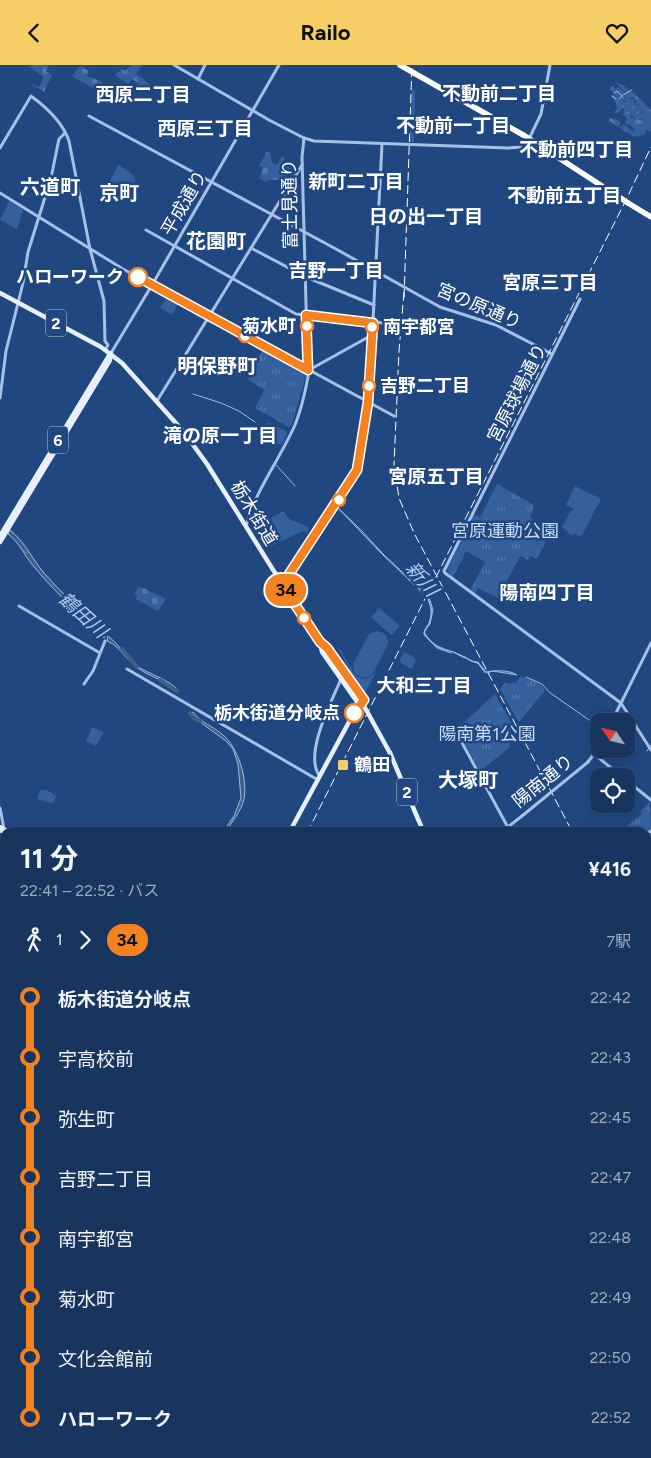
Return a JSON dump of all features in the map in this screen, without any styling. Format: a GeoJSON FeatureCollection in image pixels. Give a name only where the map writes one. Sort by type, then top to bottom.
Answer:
{"type":"FeatureCollection","features":[{"type":"Feature","properties":{"kind":"highway"},"geometry":{"type":"LineString","coordinates":[[400,65],[518,132],[651,217]]}},
{"type":"Feature","properties":{"kind":"main road","name":"2"},"geometry":{"type":"LineString","coordinates":[[0,293],[111,353]]}},
{"type":"Feature","properties":{"kind":"main road","name":"栃木街道"},"geometry":{"type":"LineString","coordinates":[[111,353],[121,361],[157,401],[203,458],[282,585],[364,706],[390,753],[421,827]]}},
{"type":"Feature","properties":{"kind":"main road","name":"6"},"geometry":{"type":"LineString","coordinates":[[0,542],[4,531],[110,360],[111,353]]}},
{"type":"Feature","properties":{"kind":"main road"},"geometry":{"type":"LineString","coordinates":[[320,642],[322,652],[361,704]]}},
{"type":"Feature","properties":{"kind":"main road"},"geometry":{"type":"LineString","coordinates":[[320,642],[327,648],[361,704]]}},
{"type":"Feature","properties":{"kind":"main road"},"geometry":{"type":"LineString","coordinates":[[292,827],[349,722],[361,704]]}},
{"type":"Feature","properties":{"kind":"street"},"geometry":{"type":"LineString","coordinates":[[174,65],[304,138],[323,143],[518,148],[525,146],[541,114],[550,65]]}},
{"type":"Feature","properties":{"kind":"street"},"geometry":{"type":"LineString","coordinates":[[198,79],[205,65]]}},
{"type":"Feature","properties":{"kind":"street","name":"平成通り"},"geometry":{"type":"LineString","coordinates":[[111,353],[279,65]]}},
{"type":"Feature","properties":{"kind":"street"},"geometry":{"type":"LineString","coordinates":[[0,150],[32,97],[46,109],[66,133],[90,249],[104,301],[105,341],[108,345],[105,350]]}},
{"type":"Feature","properties":{"kind":"street","name":"宮の原通り"},"geometry":{"type":"LineString","coordinates":[[89,116],[304,231],[440,307],[496,325],[552,354]]}},
{"type":"Feature","properties":{"kind":"street"},"geometry":{"type":"LineString","coordinates":[[0,398],[6,351],[24,280],[27,258],[52,171],[59,139],[61,135],[66,133]]}},
{"type":"Feature","properties":{"kind":"street","name":"富士見通り"},"geometry":{"type":"LineString","coordinates":[[246,526],[254,502],[298,418],[305,392],[308,370],[302,164],[304,138]]}},
{"type":"Feature","properties":{"kind":"street"},"geometry":{"type":"LineString","coordinates":[[282,585],[357,470],[368,402],[382,144]]}},
{"type":"Feature","properties":{"kind":"street"},"geometry":{"type":"LineString","coordinates":[[157,401],[302,164]]}},
{"type":"Feature","properties":{"kind":"street"},"geometry":{"type":"LineString","coordinates":[[0,193],[152,285],[394,416]]}},
{"type":"Feature","properties":{"kind":"street"},"geometry":{"type":"LineString","coordinates":[[146,230],[296,314],[384,323]]}},
{"type":"Feature","properties":{"kind":"street"},"geometry":{"type":"LineString","coordinates":[[251,248],[306,277],[374,305]]}},
{"type":"Feature","properties":{"kind":"street","name":"宮原球場通り"},"geometry":{"type":"LineString","coordinates":[[580,299],[444,571],[621,703]]}},
{"type":"Feature","properties":{"kind":"street"},"geometry":{"type":"LineString","coordinates":[[308,370],[372,335]]}},
{"type":"Feature","properties":{"kind":"street"},"geometry":{"type":"LineString","coordinates":[[19,606],[100,653]]}},
{"type":"Feature","properties":{"kind":"street"},"geometry":{"type":"LineString","coordinates":[[84,684],[93,671],[105,641]]}},
{"type":"Feature","properties":{"kind":"street"},"geometry":{"type":"LineString","coordinates":[[616,713],[651,643]]}},
{"type":"Feature","properties":{"kind":"street"},"geometry":{"type":"LineString","coordinates":[[127,669],[318,781],[315,744],[341,679]]}},
{"type":"Feature","properties":{"kind":"street"},"geometry":{"type":"LineString","coordinates":[[621,703],[651,750]]}},
{"type":"Feature","properties":{"kind":"street"},"geometry":{"type":"LineString","coordinates":[[454,728],[508,827]]}},
{"type":"Feature","properties":{"kind":"street","name":"陽南通り"},"geometry":{"type":"LineString","coordinates":[[508,827],[591,758]]}},
{"type":"Feature","properties":{"kind":"street"},"geometry":{"type":"LineString","coordinates":[[599,758],[611,768]]}},
{"type":"Feature","properties":{"kind":"street"},"geometry":{"type":"LineString","coordinates":[[635,787],[651,800]]}},
{"type":"Feature","properties":{"kind":"street"},"geometry":{"type":"LineString","coordinates":[[0,808],[3,827]]}},
{"type":"Feature","properties":{"kind":"green space"},"geometry":{"type":"Polygon","coordinates":[[[32,65],[49,65],[46,71],[52,75],[44,92],[32,85],[39,87],[44,77],[30,67],[32,65]]]}},
{"type":"Feature","properties":{"kind":"green space"},"geometry":{"type":"Polygon","coordinates":[[[132,65],[142,65],[136,74],[150,84],[145,92],[136,87],[138,83],[132,79],[129,84],[115,76],[118,71],[122,69],[125,71],[132,65]]]}},
{"type":"Feature","properties":{"kind":"green space"},"geometry":{"type":"Polygon","coordinates":[[[80,66],[89,71],[87,76],[103,82],[98,91],[72,76],[80,66]]]}},
{"type":"Feature","properties":{"kind":"green space"},"geometry":{"type":"Polygon","coordinates":[[[614,81],[634,94],[651,110],[651,132],[647,130],[644,136],[634,137],[609,121],[609,118],[617,120],[621,123],[620,128],[624,124],[634,132],[635,129],[628,124],[632,117],[640,120],[644,114],[638,104],[634,104],[636,101],[634,98],[630,98],[626,102],[624,101],[626,93],[614,81]]]}},
{"type":"Feature","properties":{"kind":"green space"},"geometry":{"type":"Polygon","coordinates":[[[612,86],[616,89],[618,87],[626,94],[623,101],[627,103],[628,99],[634,99],[634,105],[636,104],[644,114],[642,118],[639,120],[631,115],[630,122],[627,124],[625,122],[627,118],[623,115],[624,108],[620,112],[614,113],[617,108],[612,98],[614,93],[609,90],[612,86]]]}},
{"type":"Feature","properties":{"kind":"green space"},"geometry":{"type":"Polygon","coordinates":[[[412,90],[415,91],[414,142],[410,142],[412,90]]]}},
{"type":"Feature","properties":{"kind":"green space"},"geometry":{"type":"Polygon","coordinates":[[[267,151],[270,153],[272,163],[277,165],[282,156],[285,158],[282,164],[296,171],[289,182],[267,180],[266,182],[259,178],[263,167],[259,166],[267,151]]]}},
{"type":"Feature","properties":{"kind":"green space"},"geometry":{"type":"Polygon","coordinates":[[[118,165],[130,172],[135,179],[135,188],[129,200],[107,187],[118,165]]]}},
{"type":"Feature","properties":{"kind":"green space"},"geometry":{"type":"Polygon","coordinates":[[[9,201],[23,210],[17,229],[0,220],[9,201]]]}},
{"type":"Feature","properties":{"kind":"green space"},"geometry":{"type":"Polygon","coordinates":[[[168,295],[179,302],[172,315],[160,308],[168,295]]]}},
{"type":"Feature","properties":{"kind":"green space"},"geometry":{"type":"Polygon","coordinates":[[[263,349],[303,371],[306,375],[292,424],[289,427],[255,408],[264,390],[247,379],[263,349]]]}},
{"type":"Feature","properties":{"kind":"green space"},"geometry":{"type":"Polygon","coordinates":[[[268,422],[286,431],[287,434],[282,445],[275,442],[264,428],[268,422]]]}},
{"type":"Feature","properties":{"kind":"green space","name":"宮原運動公園"},"geometry":{"type":"Polygon","coordinates":[[[497,484],[534,505],[530,517],[546,541],[537,559],[530,556],[528,560],[520,556],[498,598],[478,588],[475,594],[470,591],[485,562],[466,551],[453,577],[451,575],[497,484]]]}},
{"type":"Feature","properties":{"kind":"green space"},"geometry":{"type":"Polygon","coordinates":[[[575,486],[601,499],[580,536],[571,535],[562,527],[571,510],[573,511],[574,509],[566,505],[575,486]]]}},
{"type":"Feature","properties":{"kind":"green space"},"geometry":{"type":"Polygon","coordinates":[[[283,511],[289,519],[309,527],[307,533],[303,531],[264,549],[258,539],[277,530],[271,518],[283,511]]]}},
{"type":"Feature","properties":{"kind":"green space"},"geometry":{"type":"Polygon","coordinates":[[[474,515],[480,517],[451,575],[447,570],[474,515]]]}},
{"type":"Feature","properties":{"kind":"green space"},"geometry":{"type":"Polygon","coordinates":[[[139,586],[166,599],[158,611],[136,599],[137,596],[134,594],[139,586]]]}},
{"type":"Feature","properties":{"kind":"green space"},"geometry":{"type":"Polygon","coordinates":[[[379,608],[400,626],[392,635],[371,617],[379,608]]]}},
{"type":"Feature","properties":{"kind":"green space"},"geometry":{"type":"Polygon","coordinates":[[[376,631],[385,635],[388,639],[388,644],[372,675],[367,677],[360,676],[354,671],[353,664],[369,634],[376,631]]]}},
{"type":"Feature","properties":{"kind":"green space"},"geometry":{"type":"Polygon","coordinates":[[[337,646],[359,677],[364,679],[370,677],[377,670],[365,693],[348,670],[349,668],[337,646]]]}},
{"type":"Feature","properties":{"kind":"green space"},"geometry":{"type":"Polygon","coordinates":[[[404,652],[416,660],[412,669],[399,662],[404,652]]]}},
{"type":"Feature","properties":{"kind":"green space"},"geometry":{"type":"Polygon","coordinates":[[[521,677],[540,684],[545,690],[520,721],[518,721],[500,689],[505,683],[516,683],[521,677]]]}},
{"type":"Feature","properties":{"kind":"green space","name":"陽南第1公園"},"geometry":{"type":"Polygon","coordinates":[[[495,694],[518,735],[510,740],[510,747],[480,771],[457,729],[495,694]]]}},
{"type":"Feature","properties":{"kind":"green space"},"geometry":{"type":"Polygon","coordinates":[[[92,727],[104,732],[96,746],[86,741],[92,727]]]}},
{"type":"Feature","properties":{"kind":"green space"},"geometry":{"type":"Polygon","coordinates":[[[40,790],[47,790],[56,796],[54,802],[51,803],[37,799],[40,790]]]}},
{"type":"Feature","properties":{"kind":"green space"},"geometry":{"type":"Polygon","coordinates":[[[650,801],[651,827],[626,827],[642,814],[640,812],[650,801]]]}},
{"type":"Feature","properties":{"kind":"water"},"geometry":{"type":"Polygon","coordinates":[[[336,506],[429,597],[433,610],[430,624],[426,629],[432,611],[428,598],[383,555],[336,506]]]}},
{"type":"Feature","properties":{"kind":"water"},"geometry":{"type":"Polygon","coordinates":[[[10,530],[20,540],[51,581],[106,634],[104,638],[68,604],[31,564],[8,534],[10,530]]]}},
{"type":"Feature","properties":{"kind":"water"},"geometry":{"type":"Polygon","coordinates":[[[424,632],[436,645],[460,655],[436,646],[428,639],[424,632]]]}},
{"type":"Feature","properties":{"kind":"water"},"geometry":{"type":"Polygon","coordinates":[[[108,636],[136,666],[165,680],[178,690],[176,691],[166,683],[143,672],[130,661],[118,648],[107,641],[108,636]]]}},
{"type":"Feature","properties":{"kind":"water"},"geometry":{"type":"Polygon","coordinates":[[[493,671],[502,671],[517,675],[493,671]]]}},
{"type":"Feature","properties":{"kind":"water"},"geometry":{"type":"Polygon","coordinates":[[[193,712],[228,740],[233,747],[241,764],[245,783],[244,799],[239,812],[229,827],[226,827],[234,816],[241,798],[238,764],[233,749],[226,741],[190,714],[193,712]]]}},
{"type":"Feature","properties":{"kind":"waterway"},"geometry":{"type":"LineString","coordinates":[[623,95],[632,90]]}},
{"type":"Feature","properties":{"kind":"waterway"},"geometry":{"type":"LineString","coordinates":[[614,93],[617,91],[622,96],[619,99]]}},
{"type":"Feature","properties":{"kind":"waterway"},"geometry":{"type":"LineString","coordinates":[[612,96],[616,99]]}},
{"type":"Feature","properties":{"kind":"waterway","name":"新川"},"geometry":{"type":"LineString","coordinates":[[193,394],[239,411],[255,422]]}},
{"type":"Feature","properties":{"kind":"waterway","name":"新川"},"geometry":{"type":"LineString","coordinates":[[260,426],[270,434],[274,443]]}},
{"type":"Feature","properties":{"kind":"waterway","name":"新川"},"geometry":{"type":"LineString","coordinates":[[276,465],[295,486]]}},
{"type":"Feature","properties":{"kind":"waterway","name":"新川"},"geometry":{"type":"LineString","coordinates":[[376,547],[385,557]]}},
{"type":"Feature","properties":{"kind":"waterway","name":"新川"},"geometry":{"type":"LineString","coordinates":[[425,594],[429,601],[431,612],[424,635],[437,648],[451,653]]}},
{"type":"Feature","properties":{"kind":"waterway","name":"鶴田川"},"geometry":{"type":"LineString","coordinates":[[122,649],[137,667]]}},
{"type":"Feature","properties":{"kind":"waterway","name":"新川"},"geometry":{"type":"LineString","coordinates":[[455,653],[465,658]]}},
{"type":"Feature","properties":{"kind":"waterway","name":"新川"},"geometry":{"type":"LineString","coordinates":[[475,662],[478,663],[485,673]]}},
{"type":"Feature","properties":{"kind":"waterway","name":"新川"},"geometry":{"type":"LineString","coordinates":[[526,677],[542,684],[549,692],[590,721]]}},
{"type":"Feature","properties":{"kind":"waterway","name":"鶴田川"},"geometry":{"type":"LineString","coordinates":[[160,680],[177,691]]}},
{"type":"Feature","properties":{"kind":"waterway","name":"鶴田川"},"geometry":{"type":"LineString","coordinates":[[190,713],[195,719],[200,721]]}},
{"type":"Feature","properties":{"kind":"waterway","name":"新川"},"geometry":{"type":"LineString","coordinates":[[647,751],[651,745]]}},
{"type":"Feature","properties":{"kind":"railway"},"geometry":{"type":"LineString","coordinates":[[404,298],[412,65]]}},
{"type":"Feature","properties":{"kind":"railway"},"geometry":{"type":"LineString","coordinates":[[310,827],[651,147]]}},
{"type":"Feature","properties":{"kind":"railway"},"geometry":{"type":"LineString","coordinates":[[404,292],[399,351],[394,465],[399,498],[414,533],[570,827]]}},
{"type":"Feature","properties":{"kind":"bus line","name":"34"},"geometry":{"type":"LineString","coordinates":[[138,277],[308,370],[306,315],[373,323],[368,402],[357,470],[282,585],[320,642],[327,648],[364,700],[354,713]]}},
{"type":"Feature","properties":{"kind":"place","name":"ハローワーク"},"geometry":{"type":"Point","coordinates":[138,277]}},
{"type":"Feature","properties":{"kind":"place","name":"菊水町"},"geometry":{"type":"Point","coordinates":[307,326]}},
{"type":"Feature","properties":{"kind":"place","name":"南宇都宮"},"geometry":{"type":"Point","coordinates":[372,327]}},
{"type":"Feature","properties":{"kind":"place","name":"吉野二丁目"},"geometry":{"type":"Point","coordinates":[369,386]}},
{"type":"Feature","properties":{"kind":"place","name":"栃木街道分岐点"},"geometry":{"type":"Point","coordinates":[354,713]}},
{"type":"Feature","properties":{"kind":"place","name":"鶴田"},"geometry":{"type":"Point","coordinates":[343,765]}},
{"type":"Feature","properties":{"kind":"district","name":"不動前二丁目"},"geometry":{"type":"Point","coordinates":[499,93]}},
{"type":"Feature","properties":{"kind":"district","name":"西原二丁目"},"geometry":{"type":"Point","coordinates":[143,94]}},
{"type":"Feature","properties":{"kind":"district","name":"不動前一丁目"},"geometry":{"type":"Point","coordinates":[453,125]}},
{"type":"Feature","properties":{"kind":"district","name":"西原三丁目"},"geometry":{"type":"Point","coordinates":[205,128]}},
{"type":"Feature","properties":{"kind":"district","name":"不動前四丁目"},"geometry":{"type":"Point","coordinates":[576,149]}},
{"type":"Feature","properties":{"kind":"district","name":"新町二丁目"},"geometry":{"type":"Point","coordinates":[356,181]}},
{"type":"Feature","properties":{"kind":"district","name":"六道町"},"geometry":{"type":"Point","coordinates":[50,187]}},
{"type":"Feature","properties":{"kind":"district","name":"京町"},"geometry":{"type":"Point","coordinates":[119,193]}},
{"type":"Feature","properties":{"kind":"district","name":"不動前五丁目"},"geometry":{"type":"Point","coordinates":[564,195]}},
{"type":"Feature","properties":{"kind":"district","name":"日の出一丁目"},"geometry":{"type":"Point","coordinates":[426,216]}},
{"type":"Feature","properties":{"kind":"district","name":"花園町"},"geometry":{"type":"Point","coordinates":[216,241]}},
{"type":"Feature","properties":{"kind":"district","name":"吉野一丁目"},"geometry":{"type":"Point","coordinates":[336,270]}},
{"type":"Feature","properties":{"kind":"district","name":"宮原三丁目"},"geometry":{"type":"Point","coordinates":[550,282]}},
{"type":"Feature","properties":{"kind":"district","name":"明保野町"},"geometry":{"type":"Point","coordinates":[217,366]}},
{"type":"Feature","properties":{"kind":"district","name":"滝の原一丁目"},"geometry":{"type":"Point","coordinates":[220,435]}},
{"type":"Feature","properties":{"kind":"district","name":"宮原五丁目"},"geometry":{"type":"Point","coordinates":[436,476]}},
{"type":"Feature","properties":{"kind":"district","name":"陽南四丁目"},"geometry":{"type":"Point","coordinates":[547,592]}},
{"type":"Feature","properties":{"kind":"district","name":"大和三丁目"},"geometry":{"type":"Point","coordinates":[424,685]}},
{"type":"Feature","properties":{"kind":"district","name":"大塚町"},"geometry":{"type":"Point","coordinates":[468,780]}}]}
